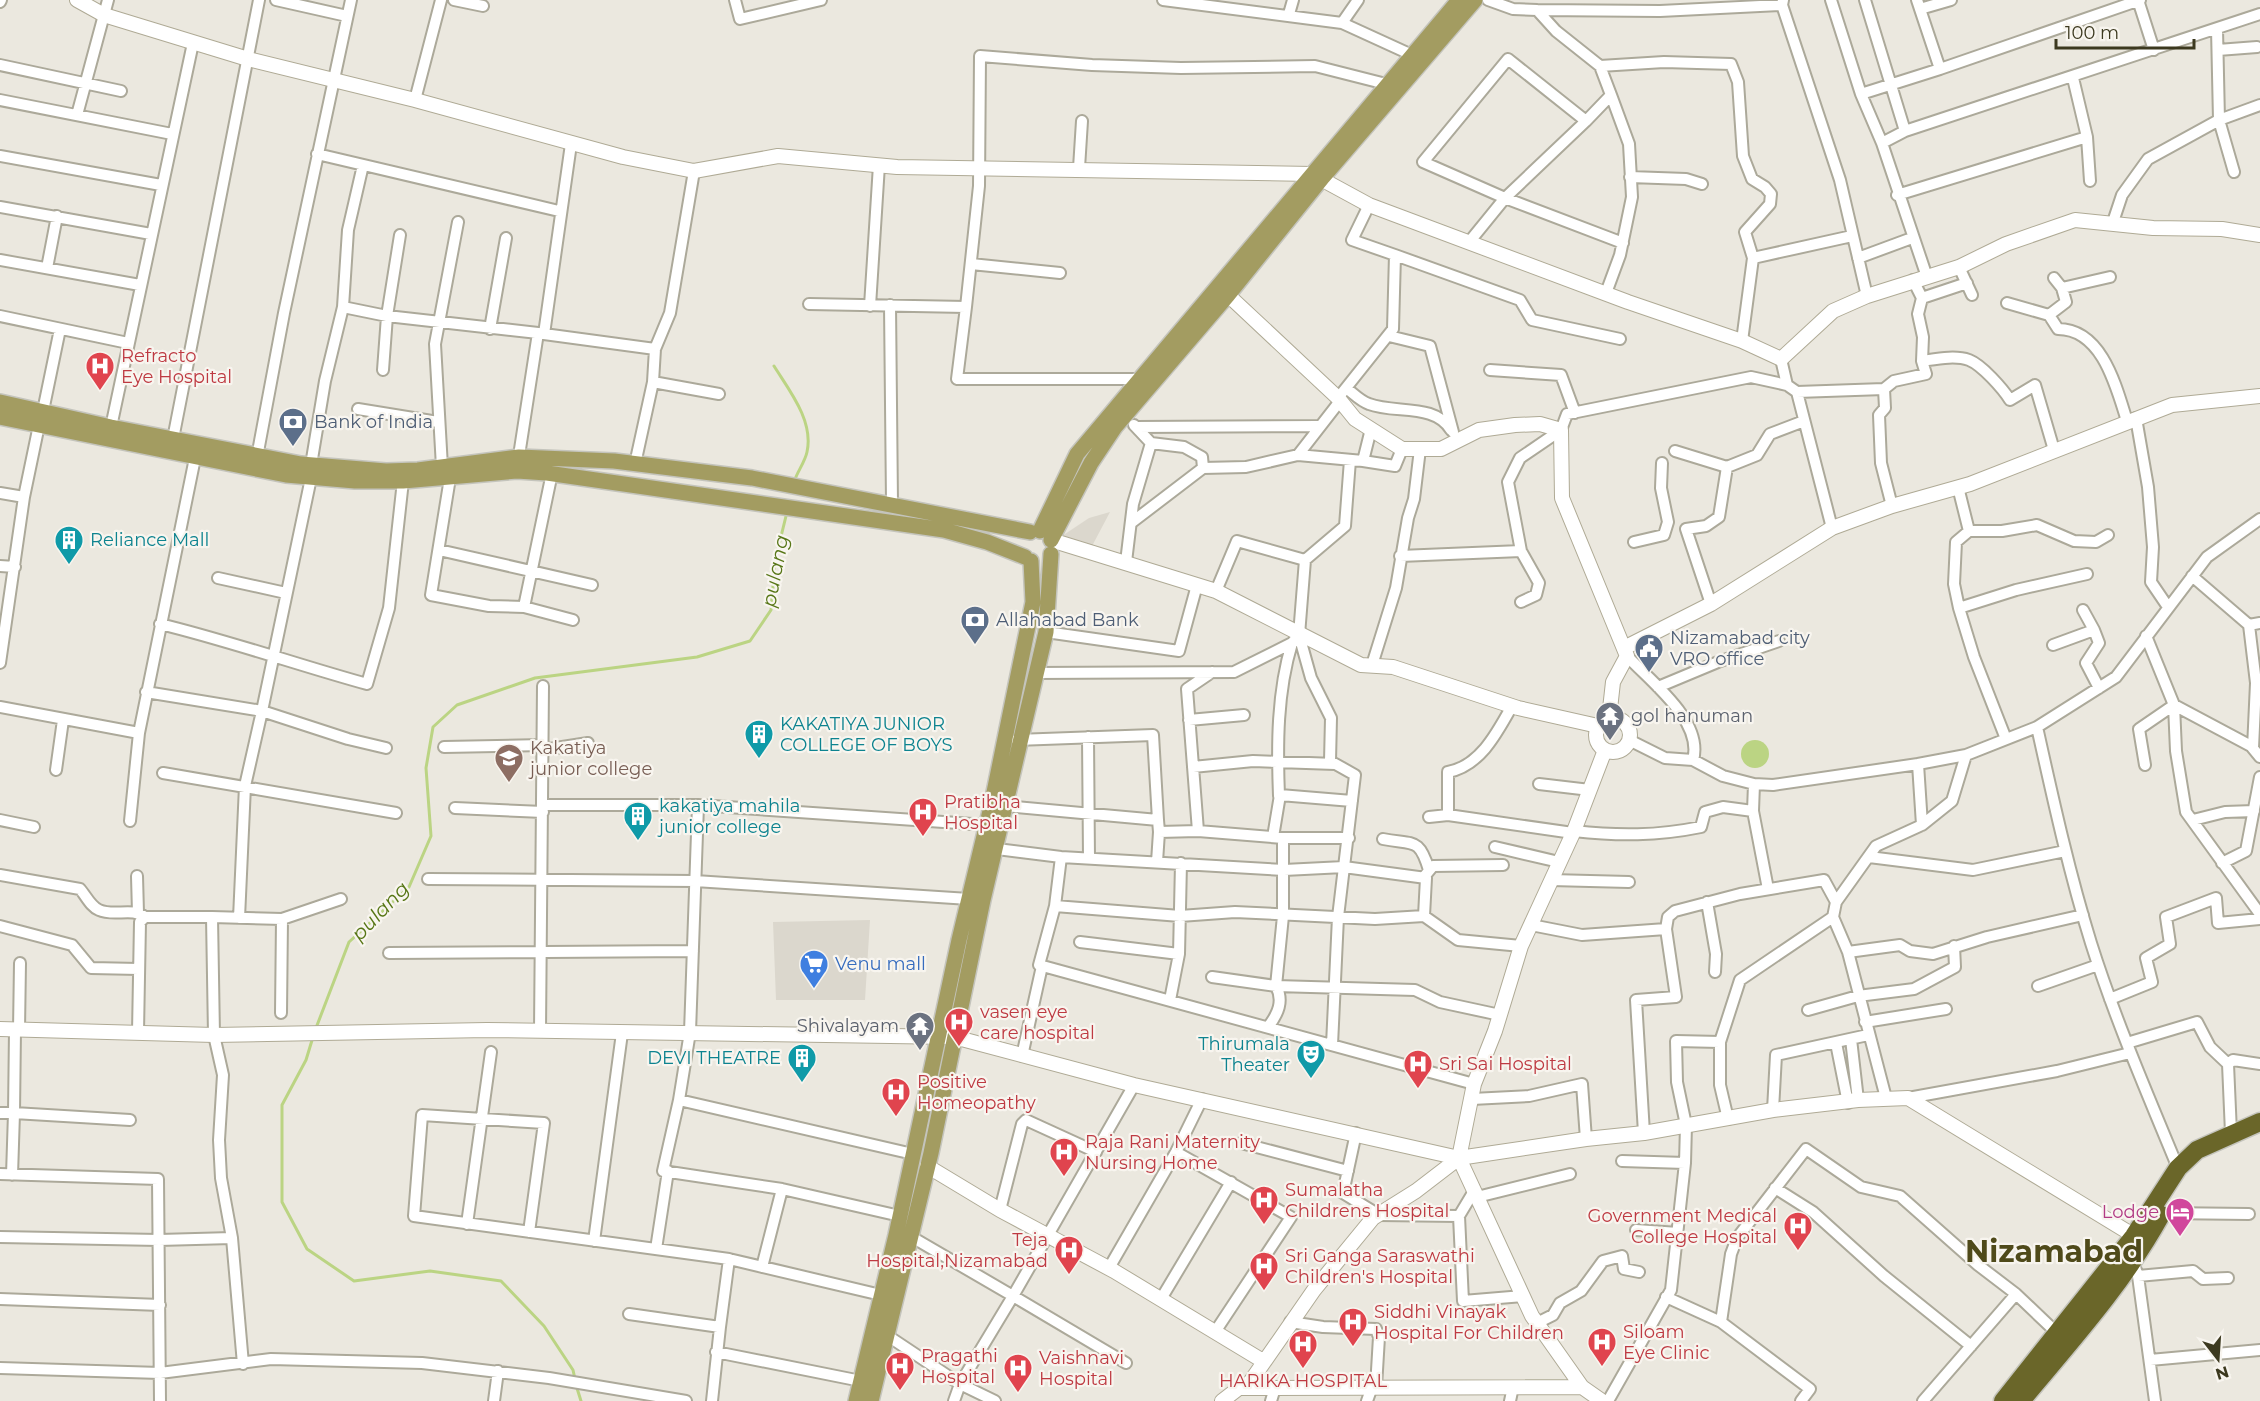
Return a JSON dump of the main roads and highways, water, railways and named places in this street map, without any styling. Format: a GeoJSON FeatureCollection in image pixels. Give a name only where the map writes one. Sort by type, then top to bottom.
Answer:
{"type":"FeatureCollection","features":[{"type":"Feature","properties":{"kind":"highway"},"geometry":{"type":"LineString","coordinates":[[2003,1401],[2058,1334],[2136,1252],[2178,1168],[2197,1150],[2231,1132],[2260,1122]]}},
{"type":"Feature","properties":{"kind":"highway"},"geometry":{"type":"LineString","coordinates":[[2021,1401],[2108,1298],[2183,1178],[2206,1156],[2260,1133]]}},
{"type":"Feature","properties":{"kind":"main road"},"geometry":{"type":"LineString","coordinates":[[856,1401],[913,1154],[997,849],[1005,806],[1023,739],[1034,672],[1046,632],[1043,539],[1090,463],[1131,421],[1386,84],[1459,0]]}},
{"type":"Feature","properties":{"kind":"main road"},"geometry":{"type":"LineString","coordinates":[[518,464],[552,473],[944,530],[987,542],[1028,559],[1043,561],[1043,539],[1077,454],[1139,379],[1475,0]]}},
{"type":"Feature","properties":{"kind":"main road"},"geometry":{"type":"LineString","coordinates":[[0,402],[41,418],[195,458],[403,481],[446,472],[518,464],[635,464],[752,478],[892,503],[1043,539]]}},
{"type":"Feature","properties":{"kind":"main road"},"geometry":{"type":"LineString","coordinates":[[0,417],[41,418],[173,437],[311,471],[446,472]]}},
{"type":"Feature","properties":{"kind":"main road"},"geometry":{"type":"LineString","coordinates":[[871,1401],[927,1166],[969,899],[987,825],[1033,602],[1028,559],[1021,543],[1043,539]]}},
{"type":"Feature","properties":{"kind":"waterway","name":"pulang"},"geometry":{"type":"LineString","coordinates":[[774,366],[799,406],[807,429],[807,452],[794,482]]}},
{"type":"Feature","properties":{"kind":"waterway","name":"pulang"},"geometry":{"type":"LineString","coordinates":[[316,1028],[349,942],[409,887],[431,836],[426,768],[433,727],[457,705],[535,678],[697,657],[750,641],[771,610],[775,561],[787,512]]}},
{"type":"Feature","properties":{"kind":"waterway","name":"pulang"},"geometry":{"type":"LineString","coordinates":[[313,1037],[306,1060],[282,1105],[282,1202],[307,1249],[354,1281],[430,1271],[501,1281],[544,1326],[573,1370],[575,1379]]}},
{"type":"Feature","properties":{"kind":"waterway","name":"pulang"},"geometry":{"type":"LineString","coordinates":[[576,1385],[581,1401]]}},
{"type":"Feature","properties":{"kind":"place","name":"Refracto Eye Hospital"},"geometry":{"type":"Point","coordinates":[100,392]}},
{"type":"Feature","properties":{"kind":"place","name":"Bank of India"},"geometry":{"type":"Point","coordinates":[293,448]}},
{"type":"Feature","properties":{"kind":"place","name":"Reliance Mall"},"geometry":{"type":"Point","coordinates":[69,566]}},
{"type":"Feature","properties":{"kind":"place","name":"Allahabad Bank"},"geometry":{"type":"Point","coordinates":[975,646]}},
{"type":"Feature","properties":{"kind":"place","name":"Nizamabad city VRO office"},"geometry":{"type":"Point","coordinates":[1649,674]}},
{"type":"Feature","properties":{"kind":"place","name":"gol hanuman"},"geometry":{"type":"Point","coordinates":[1610,742]}},
{"type":"Feature","properties":{"kind":"place","name":"KAKATIYA JUNIOR COLLEGE OF BOYS"},"geometry":{"type":"Point","coordinates":[759,760]}},
{"type":"Feature","properties":{"kind":"place","name":"Kakatiya junior college"},"geometry":{"type":"Point","coordinates":[509,784]}},
{"type":"Feature","properties":{"kind":"place","name":"Pratibha Hospital"},"geometry":{"type":"Point","coordinates":[923,838]}},
{"type":"Feature","properties":{"kind":"place","name":"kakatiya mahila junior college"},"geometry":{"type":"Point","coordinates":[638,842]}},
{"type":"Feature","properties":{"kind":"place","name":"Venu mall"},"geometry":{"type":"Point","coordinates":[814,990]}},
{"type":"Feature","properties":{"kind":"place","name":"vasen eye care hospital"},"geometry":{"type":"Point","coordinates":[959,1048]}},
{"type":"Feature","properties":{"kind":"place","name":"Shivalayam"},"geometry":{"type":"Point","coordinates":[920,1052]}},
{"type":"Feature","properties":{"kind":"place","name":"Thirumala Theater"},"geometry":{"type":"Point","coordinates":[1311,1080]}},
{"type":"Feature","properties":{"kind":"place","name":"DEVI THEATRE"},"geometry":{"type":"Point","coordinates":[802,1084]}},
{"type":"Feature","properties":{"kind":"place","name":"Sri Sai Hospital"},"geometry":{"type":"Point","coordinates":[1418,1090]}},
{"type":"Feature","properties":{"kind":"place","name":"Positive Homeopathy"},"geometry":{"type":"Point","coordinates":[896,1118]}},
{"type":"Feature","properties":{"kind":"place","name":"Raja Rani Maternity Nursing Home"},"geometry":{"type":"Point","coordinates":[1064,1178]}},
{"type":"Feature","properties":{"kind":"place","name":"Sumalatha Childrens Hospital"},"geometry":{"type":"Point","coordinates":[1264,1226]}},
{"type":"Feature","properties":{"kind":"place","name":"Lodge"},"geometry":{"type":"Point","coordinates":[2180,1238]}},
{"type":"Feature","properties":{"kind":"place","name":"Government Medical College Hospital"},"geometry":{"type":"Point","coordinates":[1798,1252]}},
{"type":"Feature","properties":{"kind":"place","name":"Teja Hospital,Nizamabad"},"geometry":{"type":"Point","coordinates":[1069,1276]}},
{"type":"Feature","properties":{"kind":"place","name":"Sri Ganga Saraswathi Children's Hospital"},"geometry":{"type":"Point","coordinates":[1264,1292]}},
{"type":"Feature","properties":{"kind":"place","name":"Siddhi Vinayak Hospital For Children"},"geometry":{"type":"Point","coordinates":[1353,1348]}},
{"type":"Feature","properties":{"kind":"place","name":"Siloam Eye Clinic"},"geometry":{"type":"Point","coordinates":[1602,1368]}},
{"type":"Feature","properties":{"kind":"place","name":"HARIKA HOSPITAL"},"geometry":{"type":"Point","coordinates":[1303,1370]}},
{"type":"Feature","properties":{"kind":"place","name":"Pragathi Hospital"},"geometry":{"type":"Point","coordinates":[900,1392]}},
{"type":"Feature","properties":{"kind":"place","name":"Vaishnavi Hospital"},"geometry":{"type":"Point","coordinates":[1018,1394]}},
{"type":"Feature","properties":{"kind":"district","name":"Nizamabad"},"geometry":{"type":"Point","coordinates":[2054,1252]}}]}
